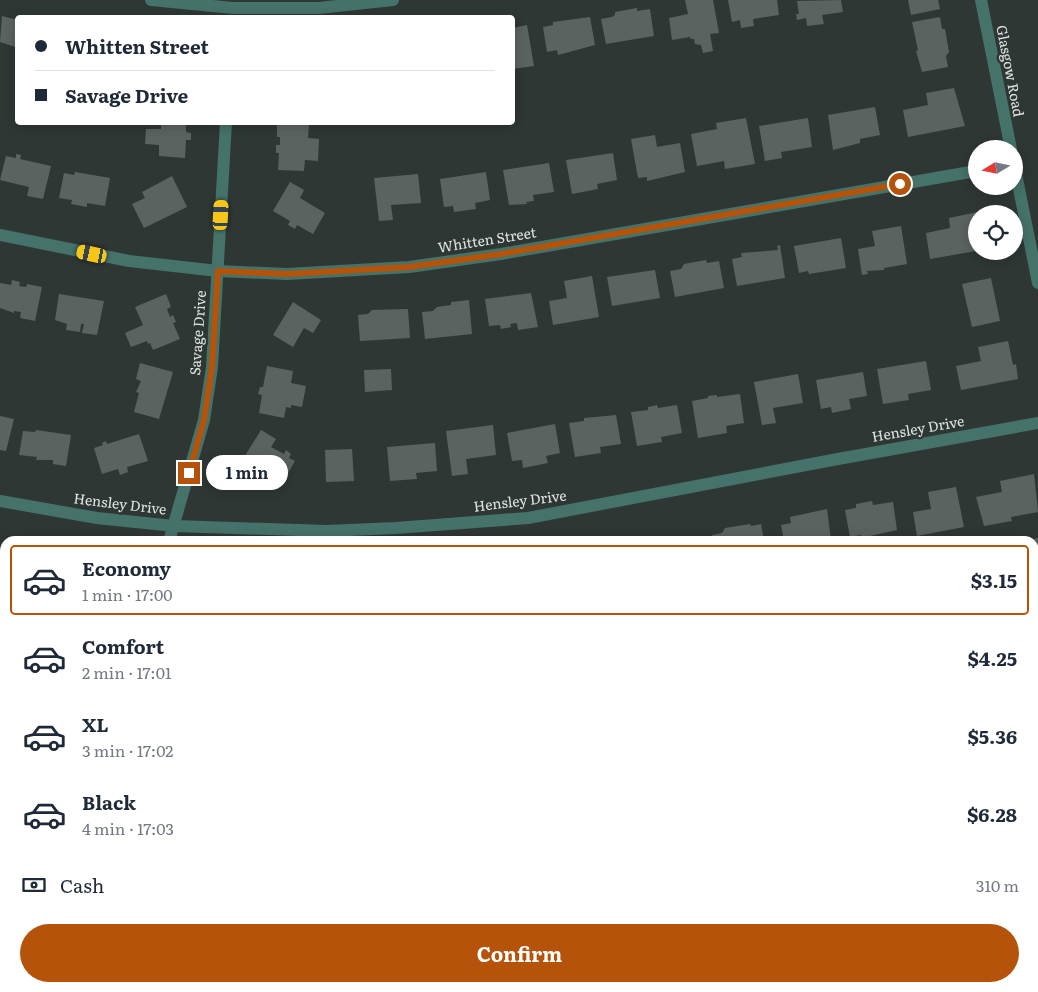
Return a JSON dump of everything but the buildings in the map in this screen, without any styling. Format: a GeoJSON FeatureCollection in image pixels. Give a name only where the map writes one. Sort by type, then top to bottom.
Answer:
{"type":"FeatureCollection","features":[{"type":"Feature","properties":{"kind":"street"},"geometry":{"type":"LineString","coordinates":[[151,0],[233,8],[319,8],[392,0]]}},
{"type":"Feature","properties":{"kind":"street","name":"Glasgow Road"},"geometry":{"type":"LineString","coordinates":[[981,0],[1009,140]]}},
{"type":"Feature","properties":{"kind":"street","name":"Savage Drive"},"geometry":{"type":"LineString","coordinates":[[171,536],[204,420],[212,367],[226,125]]}},
{"type":"Feature","properties":{"kind":"street","name":"Whitten Street"},"geometry":{"type":"LineString","coordinates":[[0,235],[129,261],[218,271],[287,274],[409,267],[510,252],[968,172]]}},
{"type":"Feature","properties":{"kind":"street"},"geometry":{"type":"LineString","coordinates":[[1020,195],[1038,283]]}},
{"type":"Feature","properties":{"kind":"street","name":"Hensley Drive"},"geometry":{"type":"LineString","coordinates":[[0,501],[97,518],[174,526],[326,531],[396,528],[528,518],[1038,423]]}},
{"type":"Feature","properties":{"kind":"route"},"geometry":{"type":"LineString","coordinates":[[189,473],[204,420],[212,367],[218,271],[287,274],[409,267],[501,254],[900,184]]}}]}
